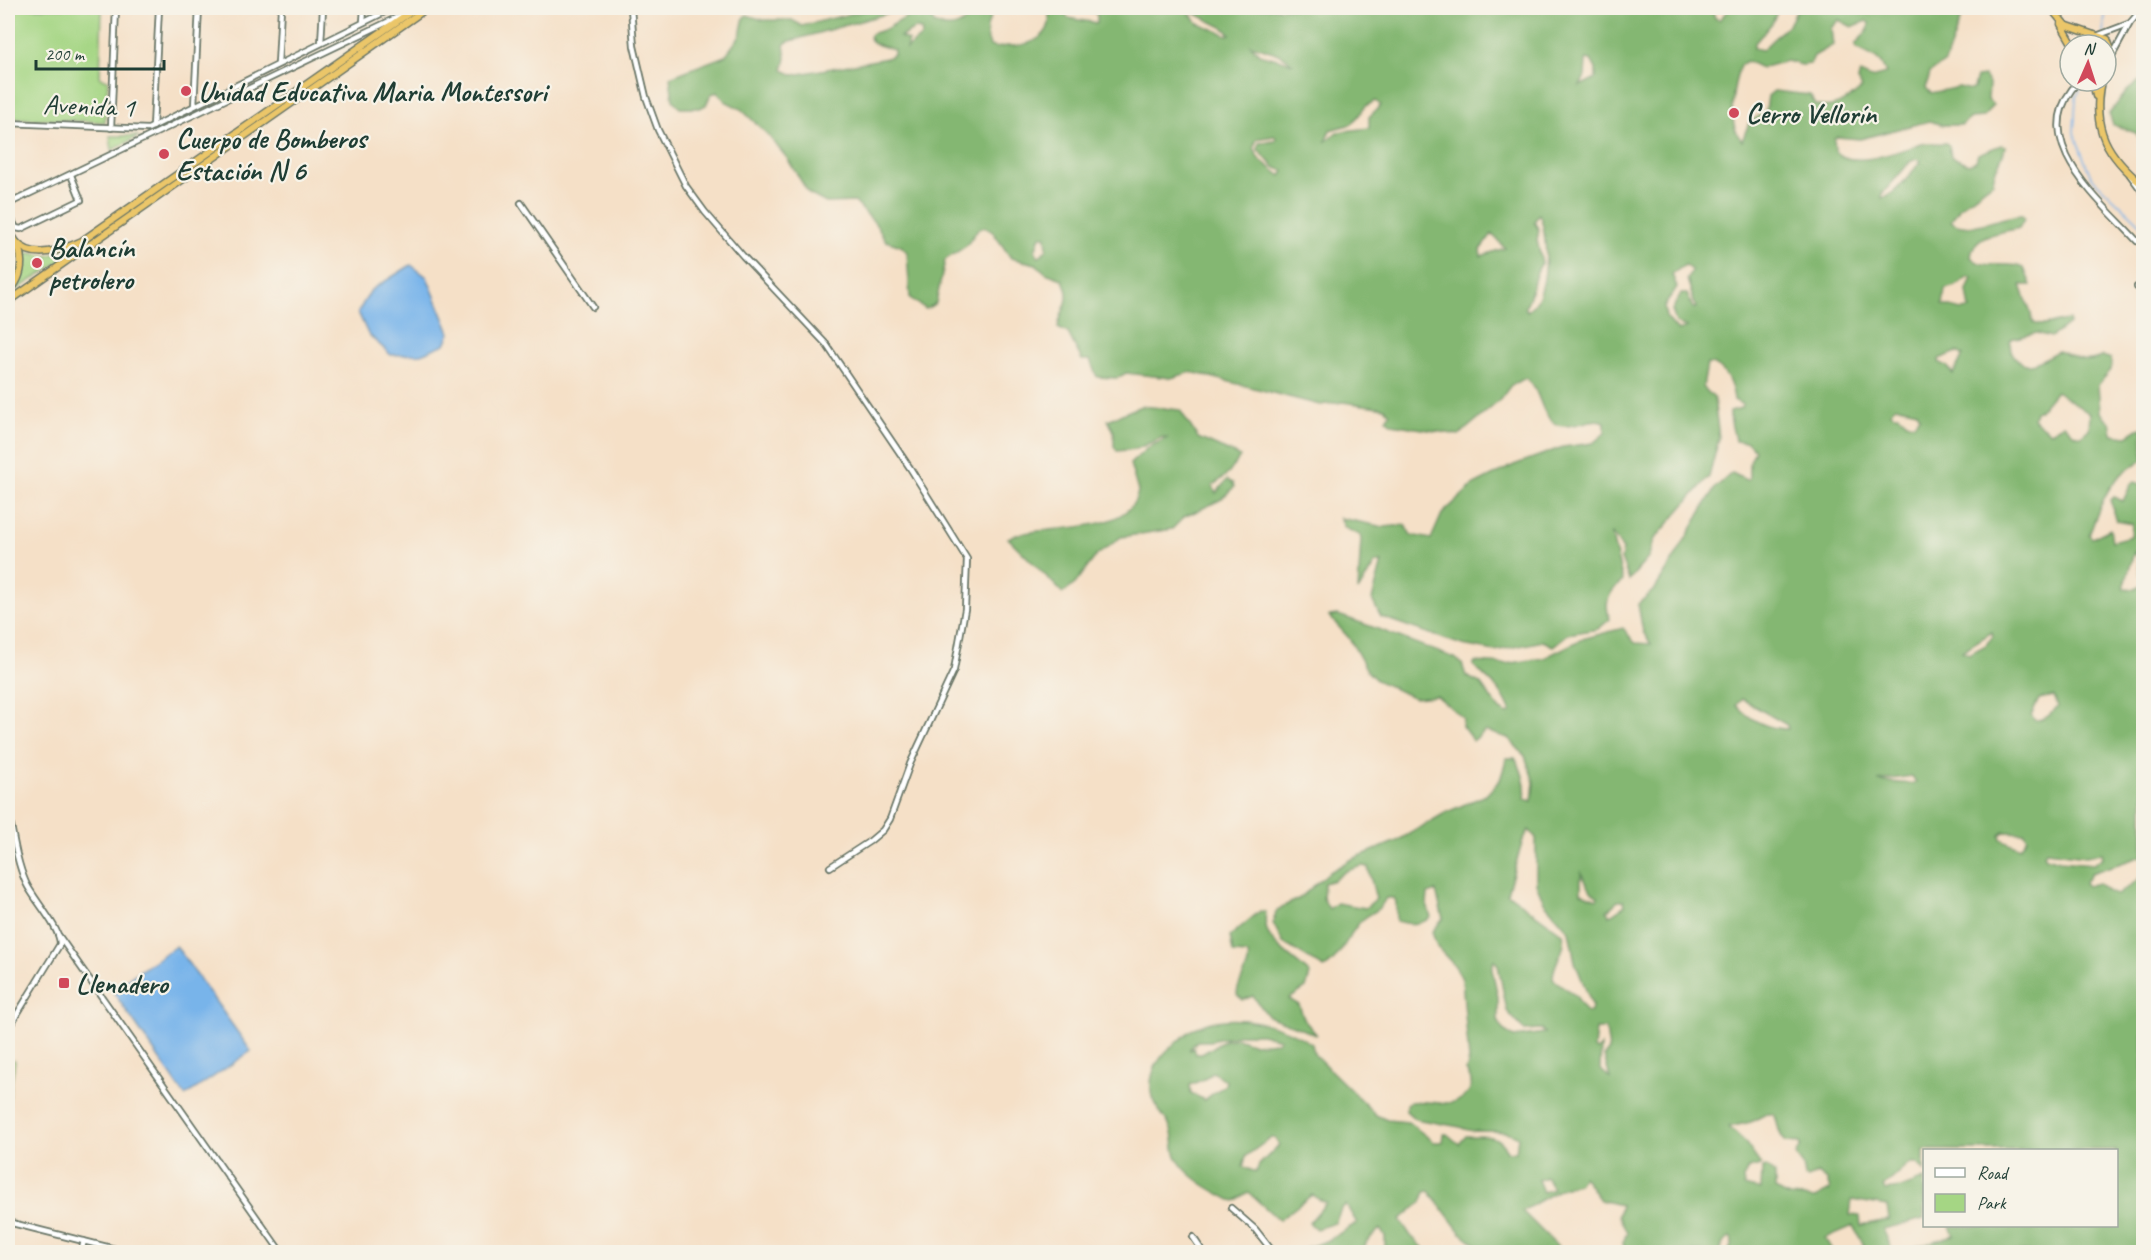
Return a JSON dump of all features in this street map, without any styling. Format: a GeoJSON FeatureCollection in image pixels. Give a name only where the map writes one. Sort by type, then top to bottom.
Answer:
{"type":"FeatureCollection","features":[{"type":"Feature","properties":{"kind":"highway"},"geometry":{"type":"LineString","coordinates":[[16,242],[28,250],[47,252],[82,242],[415,8]]}},
{"type":"Feature","properties":{"kind":"highway"},"geometry":{"type":"LineString","coordinates":[[8,302],[427,8]]}},
{"type":"Feature","properties":{"kind":"highway"},"geometry":{"type":"LineString","coordinates":[[2054,10],[2066,26],[2089,33]]}},
{"type":"Feature","properties":{"kind":"highway"},"geometry":{"type":"LineString","coordinates":[[2054,10],[2066,33]]}},
{"type":"Feature","properties":{"kind":"highway"},"geometry":{"type":"LineString","coordinates":[[2095,93],[2102,136],[2128,173],[2144,186]]}},
{"type":"Feature","properties":{"kind":"highway"},"geometry":{"type":"LineString","coordinates":[[2098,105],[2100,93]]}},
{"type":"Feature","properties":{"kind":"highway"},"geometry":{"type":"LineString","coordinates":[[8,231],[21,255],[21,270],[8,293]]}},
{"type":"Feature","properties":{"kind":"highway"},"geometry":{"type":"LineString","coordinates":[[8,293],[28,288]]}},
{"type":"Feature","properties":{"kind":"street"},"geometry":{"type":"LineString","coordinates":[[111,128],[117,8]]}},
{"type":"Feature","properties":{"kind":"street"},"geometry":{"type":"LineString","coordinates":[[153,127],[159,8]]}},
{"type":"Feature","properties":{"kind":"street"},"geometry":{"type":"LineString","coordinates":[[194,106],[199,8]]}},
{"type":"Feature","properties":{"kind":"street"},"geometry":{"type":"LineString","coordinates":[[278,64],[281,8]]}},
{"type":"Feature","properties":{"kind":"street"},"geometry":{"type":"LineString","coordinates":[[321,43],[323,8]]}},
{"type":"Feature","properties":{"kind":"street"},"geometry":{"type":"LineString","coordinates":[[363,22],[364,8]]}},
{"type":"Feature","properties":{"kind":"street","name":"Avenida 1"},"geometry":{"type":"LineString","coordinates":[[8,123],[111,128],[153,127],[393,8]]}},
{"type":"Feature","properties":{"kind":"street"},"geometry":{"type":"LineString","coordinates":[[8,204],[415,8]]}},
{"type":"Feature","properties":{"kind":"street"},"geometry":{"type":"LineString","coordinates":[[631,8],[634,46],[646,97],[658,130],[686,186],[705,212],[765,281],[826,344],[910,468],[967,559],[965,609],[954,669],[910,764],[890,819],[883,830],[870,841],[830,867]]}},
{"type":"Feature","properties":{"kind":"street"},"geometry":{"type":"LineString","coordinates":[[2118,45],[2130,23],[2144,8]]}},
{"type":"Feature","properties":{"kind":"street"},"geometry":{"type":"LineString","coordinates":[[2104,33],[2120,29],[2130,23]]}},
{"type":"Feature","properties":{"kind":"street"},"geometry":{"type":"LineString","coordinates":[[2068,93],[2062,110],[2059,130],[2064,147],[2085,188],[2137,241]]}},
{"type":"Feature","properties":{"kind":"street"},"geometry":{"type":"LineString","coordinates":[[2128,173],[2144,194]]}},
{"type":"Feature","properties":{"kind":"street"},"geometry":{"type":"LineString","coordinates":[[8,213],[16,228],[21,229],[79,202],[82,198],[70,175]]}},
{"type":"Feature","properties":{"kind":"street"},"geometry":{"type":"LineString","coordinates":[[521,203],[593,307]]}},
{"type":"Feature","properties":{"kind":"street"},"geometry":{"type":"LineString","coordinates":[[2137,287],[2144,286]]}},
{"type":"Feature","properties":{"kind":"street"},"geometry":{"type":"LineString","coordinates":[[8,809],[22,874],[37,902],[281,1252]]}},
{"type":"Feature","properties":{"kind":"street"},"geometry":{"type":"LineString","coordinates":[[8,1029],[59,948],[58,934]]}},
{"type":"Feature","properties":{"kind":"street"},"geometry":{"type":"LineString","coordinates":[[1231,1208],[1255,1229],[1273,1252]]}},
{"type":"Feature","properties":{"kind":"street"},"geometry":{"type":"LineString","coordinates":[[8,1222],[127,1252]]}},
{"type":"Feature","properties":{"kind":"street"},"geometry":{"type":"LineString","coordinates":[[1193,1238],[1203,1252]]}},
{"type":"Feature","properties":{"kind":"street"},"geometry":{"type":"LineString","coordinates":[[81,1252],[84,1241]]}},
{"type":"Feature","properties":{"kind":"green space"},"geometry":{"type":"Polygon","coordinates":[[[8,8],[102,8],[100,78],[108,80],[105,122],[8,118],[8,8]]]}},
{"type":"Feature","properties":{"kind":"green space"},"geometry":{"type":"Polygon","coordinates":[[[873,8],[906,8],[787,42],[784,45],[786,58],[783,70],[794,75],[887,58],[894,54],[894,50],[873,43],[869,37],[915,12],[918,8],[931,8],[930,16],[934,23],[954,27],[964,22],[979,8],[995,8],[988,22],[987,36],[990,46],[997,48],[1026,44],[1041,37],[1049,25],[1047,8],[1061,8],[1068,18],[1097,23],[1097,15],[1089,8],[1712,8],[1715,18],[1719,20],[1730,8],[1779,8],[1772,23],[1754,44],[1754,48],[1762,50],[1790,23],[1798,8],[1968,8],[1963,12],[1945,62],[1930,73],[1926,88],[1931,93],[1959,87],[1971,90],[1974,88],[1977,77],[1984,76],[1989,84],[1988,100],[1993,105],[1984,117],[1970,118],[1962,125],[1943,125],[1929,121],[1860,139],[1837,137],[1834,139],[1835,150],[1842,156],[1864,159],[1922,144],[1946,143],[1949,146],[1951,157],[1969,164],[1976,161],[1978,154],[2001,145],[2005,146],[1993,182],[1960,207],[1951,221],[1958,225],[1975,226],[2022,215],[2024,219],[2019,228],[1982,238],[1973,249],[1971,257],[1982,264],[2024,268],[2031,285],[2021,285],[2034,323],[2047,325],[2069,320],[2069,324],[2051,337],[2037,333],[2011,339],[2012,353],[2025,364],[2036,363],[2058,351],[2085,360],[2103,356],[2111,359],[2111,370],[2098,385],[2100,412],[2110,422],[2112,434],[2127,436],[2143,428],[2143,460],[2121,474],[2114,482],[2103,501],[2089,535],[2092,538],[2110,529],[2112,541],[2131,536],[2132,524],[2117,521],[2110,500],[2113,497],[2123,501],[2134,482],[2143,485],[2144,627],[2141,625],[2139,627],[2138,635],[2144,636],[2143,856],[2091,873],[2084,883],[2087,886],[2098,883],[2110,893],[2117,895],[2143,876],[2143,1252],[1899,1252],[1954,1235],[1950,1227],[2118,1227],[2118,1149],[1923,1149],[1923,1170],[1917,1163],[1910,1163],[1883,1187],[1885,1190],[1901,1188],[1923,1179],[1923,1219],[1883,1229],[1893,1252],[1853,1252],[1864,1245],[1853,1226],[1825,1238],[1833,1252],[1728,1252],[1732,1244],[1731,1237],[1723,1243],[1720,1252],[1625,1252],[1623,1243],[1627,1232],[1618,1216],[1621,1205],[1600,1200],[1583,1176],[1578,1184],[1562,1188],[1522,1211],[1563,1252],[1486,1252],[1460,1232],[1429,1191],[1425,1192],[1421,1202],[1400,1220],[1411,1236],[1428,1252],[1380,1252],[1385,1247],[1385,1236],[1380,1229],[1367,1241],[1362,1252],[1338,1250],[1307,1252],[1305,1248],[1327,1241],[1357,1223],[1346,1205],[1341,1209],[1335,1223],[1316,1229],[1309,1223],[1326,1203],[1312,1195],[1279,1220],[1248,1192],[1235,1201],[1231,1200],[1209,1188],[1187,1171],[1175,1154],[1170,1127],[1152,1097],[1152,1077],[1161,1058],[1190,1031],[1199,1026],[1227,1020],[1257,1022],[1272,1026],[1312,1044],[1314,1054],[1376,1115],[1387,1120],[1408,1122],[1434,1142],[1442,1142],[1443,1134],[1447,1134],[1459,1144],[1466,1136],[1486,1136],[1495,1138],[1508,1152],[1516,1152],[1518,1137],[1511,1134],[1467,1130],[1415,1119],[1406,1111],[1407,1103],[1411,1102],[1444,1103],[1459,1100],[1465,1096],[1471,1084],[1466,1071],[1469,1060],[1462,979],[1455,966],[1437,947],[1432,932],[1443,919],[1436,891],[1428,894],[1427,905],[1431,917],[1419,923],[1396,921],[1396,902],[1394,898],[1386,898],[1378,909],[1357,925],[1335,959],[1324,968],[1283,943],[1273,923],[1276,912],[1300,898],[1328,873],[1350,860],[1397,841],[1445,813],[1486,795],[1500,780],[1507,758],[1515,758],[1523,778],[1525,799],[1532,801],[1534,782],[1525,756],[1508,738],[1485,731],[1473,741],[1462,726],[1463,718],[1437,696],[1414,698],[1376,680],[1368,672],[1349,638],[1329,616],[1338,615],[1368,625],[1455,658],[1462,664],[1466,676],[1480,683],[1500,710],[1507,714],[1511,712],[1504,698],[1473,665],[1475,662],[1505,664],[1544,658],[1582,639],[1623,628],[1635,643],[1651,644],[1643,632],[1638,604],[1655,589],[1715,488],[1732,473],[1746,480],[1749,479],[1749,464],[1755,450],[1747,442],[1735,441],[1730,414],[1730,411],[1741,408],[1743,405],[1734,400],[1730,382],[1723,371],[1713,364],[1707,364],[1703,387],[1714,398],[1719,438],[1709,477],[1654,540],[1648,558],[1629,580],[1621,559],[1623,549],[1611,533],[1623,581],[1611,593],[1607,603],[1610,619],[1598,629],[1568,634],[1553,646],[1543,641],[1495,651],[1462,645],[1381,617],[1372,600],[1382,562],[1375,563],[1358,591],[1361,539],[1360,535],[1345,528],[1340,518],[1384,527],[1405,525],[1411,535],[1431,539],[1442,514],[1472,486],[1514,465],[1563,447],[1593,443],[1605,433],[1605,422],[1599,420],[1566,426],[1554,423],[1545,413],[1535,389],[1526,378],[1511,385],[1499,401],[1459,435],[1392,424],[1386,419],[1390,413],[1385,408],[1343,402],[1320,405],[1191,372],[1171,378],[1126,373],[1117,378],[1097,377],[1090,360],[1082,360],[1068,333],[1058,328],[1067,299],[1066,287],[1062,279],[1046,273],[1036,264],[1011,258],[993,232],[985,227],[978,229],[966,246],[945,260],[936,303],[926,309],[910,298],[907,252],[901,246],[886,241],[875,223],[855,202],[826,203],[809,194],[787,158],[767,134],[741,109],[725,101],[718,92],[711,94],[706,105],[700,108],[680,108],[673,100],[670,77],[725,56],[740,36],[744,17],[747,15],[763,20],[792,20],[802,26],[873,8]],[[1186,9],[1198,23],[1227,35],[1230,34],[1224,28],[1186,9]],[[1839,20],[1831,28],[1833,45],[1814,56],[1810,64],[1802,65],[1786,61],[1761,68],[1747,61],[1740,65],[1733,94],[1732,115],[1742,141],[1749,123],[1766,111],[1768,96],[1774,91],[1810,95],[1816,105],[1829,106],[1847,100],[1862,88],[1858,81],[1860,73],[1871,78],[1886,74],[1882,64],[1856,48],[1855,45],[1868,30],[1869,23],[1866,21],[1852,27],[1839,20]],[[915,29],[900,37],[908,40],[906,49],[922,36],[921,30],[915,29]],[[1251,45],[1259,54],[1292,63],[1273,52],[1251,45]],[[1586,59],[1585,76],[1580,86],[1596,78],[1596,69],[1591,60],[1586,59]],[[1375,101],[1366,106],[1352,124],[1330,130],[1325,142],[1337,132],[1369,128],[1369,117],[1381,105],[1375,101]],[[1274,136],[1257,139],[1254,147],[1258,158],[1281,176],[1284,171],[1274,167],[1258,150],[1259,143],[1275,141],[1277,138],[1274,136]],[[1918,159],[1911,161],[1882,194],[1882,198],[1898,187],[1921,162],[1918,159]],[[1539,214],[1534,222],[1539,230],[1537,240],[1542,263],[1536,273],[1525,307],[1527,311],[1535,304],[1544,281],[1545,236],[1539,214]],[[1492,234],[1480,250],[1481,256],[1505,248],[1492,234]],[[1040,236],[1035,251],[1039,257],[1047,249],[1046,236],[1040,236]],[[1685,265],[1672,274],[1677,287],[1664,307],[1666,317],[1678,331],[1687,327],[1676,323],[1672,310],[1681,294],[1687,294],[1693,308],[1696,308],[1687,279],[1692,271],[1685,265]],[[1968,276],[1956,286],[1945,289],[1943,305],[1962,310],[1970,309],[1967,291],[1972,277],[1968,276]],[[1957,352],[1939,359],[1939,362],[1947,366],[1953,374],[1963,355],[1957,352]],[[2056,391],[2042,408],[2035,412],[2033,419],[2050,432],[2064,424],[2074,434],[2081,436],[2089,429],[2090,414],[2056,391]],[[1895,406],[1890,412],[1899,415],[1908,423],[1914,424],[1920,417],[1917,411],[1895,406]],[[2134,552],[2124,588],[2135,589],[2142,585],[2138,558],[2134,552]],[[1992,632],[1962,651],[1969,654],[1986,645],[1993,636],[1992,632]],[[2054,696],[2039,699],[2031,715],[2034,719],[2041,720],[2048,717],[2058,706],[2054,696]],[[1742,699],[1736,705],[1747,715],[1766,725],[1788,729],[1787,725],[1742,699]],[[1912,776],[1878,781],[1913,784],[1916,782],[1912,776]],[[1529,830],[1523,840],[1507,893],[1563,934],[1562,951],[1553,973],[1553,979],[1576,996],[1587,1013],[1591,1012],[1592,1005],[1575,962],[1569,931],[1544,902],[1536,883],[1536,838],[1529,830]],[[2004,832],[2000,835],[2001,839],[2020,848],[2027,838],[2024,833],[2004,832]],[[2046,851],[2044,854],[2046,857],[2060,861],[2094,864],[2103,857],[2102,853],[2086,856],[2046,851]],[[1362,866],[1346,871],[1334,880],[1324,883],[1323,898],[1329,909],[1337,903],[1365,908],[1376,899],[1368,867],[1362,866]],[[1581,873],[1581,893],[1597,899],[1598,897],[1591,891],[1581,873]],[[1618,901],[1607,911],[1609,916],[1625,905],[1624,901],[1618,901]],[[1494,960],[1492,969],[1498,997],[1498,1020],[1503,1030],[1514,1037],[1545,1033],[1541,1029],[1524,1030],[1507,1011],[1498,965],[1494,960]],[[1596,1029],[1594,1048],[1597,1050],[1601,1046],[1600,1069],[1610,1078],[1604,1056],[1609,1050],[1606,1029],[1596,1029]],[[1244,1034],[1210,1041],[1197,1041],[1189,1050],[1194,1048],[1196,1054],[1202,1054],[1225,1040],[1237,1038],[1254,1044],[1277,1042],[1280,1039],[1262,1034],[1244,1034]],[[1213,1072],[1190,1085],[1191,1093],[1204,1100],[1225,1085],[1226,1081],[1213,1072]],[[1766,1114],[1751,1122],[1729,1127],[1744,1141],[1761,1165],[1748,1168],[1743,1179],[1744,1186],[1761,1190],[1762,1168],[1766,1167],[1775,1174],[1775,1189],[1789,1196],[1815,1198],[1830,1190],[1827,1180],[1818,1173],[1808,1178],[1805,1177],[1803,1165],[1796,1156],[1801,1146],[1800,1143],[1786,1142],[1781,1135],[1774,1114],[1766,1114]],[[1271,1138],[1246,1156],[1243,1167],[1256,1172],[1259,1165],[1279,1145],[1275,1138],[1271,1138]],[[1546,1177],[1538,1180],[1543,1192],[1553,1189],[1546,1177]],[[1852,1200],[1850,1215],[1860,1216],[1861,1225],[1889,1220],[1887,1206],[1852,1200]]]}},
{"type":"Feature","properties":{"kind":"green space"},"geometry":{"type":"Polygon","coordinates":[[[2143,78],[2143,143],[2136,133],[2113,125],[2109,114],[2127,91],[2143,78]]]}},
{"type":"Feature","properties":{"kind":"green space"},"geometry":{"type":"Polygon","coordinates":[[[110,136],[139,136],[112,150],[110,136]]]}},
{"type":"Feature","properties":{"kind":"green space"},"geometry":{"type":"Polygon","coordinates":[[[8,239],[15,262],[8,285],[8,239]]]}},
{"type":"Feature","properties":{"kind":"green space"},"geometry":{"type":"Polygon","coordinates":[[[74,249],[76,252],[16,290],[25,252],[47,256],[74,249]]]}},
{"type":"Feature","properties":{"kind":"green space"},"geometry":{"type":"Polygon","coordinates":[[[1141,406],[1180,410],[1198,438],[1240,457],[1229,473],[1212,486],[1216,493],[1227,480],[1233,483],[1234,487],[1220,500],[1184,517],[1172,529],[1121,537],[1096,556],[1075,584],[1063,593],[1008,538],[1040,531],[1102,523],[1119,516],[1132,506],[1138,491],[1130,464],[1147,448],[1167,438],[1163,437],[1136,449],[1117,451],[1114,446],[1114,432],[1108,420],[1141,406]]]}},
{"type":"Feature","properties":{"kind":"green space"},"geometry":{"type":"Polygon","coordinates":[[[1260,911],[1266,912],[1265,923],[1272,940],[1310,974],[1306,988],[1289,999],[1299,1005],[1305,1021],[1317,1035],[1268,1016],[1253,996],[1243,1000],[1237,995],[1248,965],[1248,954],[1233,953],[1230,936],[1260,911]]]}},
{"type":"Feature","properties":{"kind":"green space"},"geometry":{"type":"Polygon","coordinates":[[[8,1058],[15,1061],[8,1106],[8,1058]]]}},
{"type":"Feature","properties":{"kind":"water"},"geometry":{"type":"Polygon","coordinates":[[[411,265],[427,277],[450,333],[445,344],[421,354],[391,355],[368,334],[358,312],[371,290],[411,265]]]}},
{"type":"Feature","properties":{"kind":"water"},"geometry":{"type":"Polygon","coordinates":[[[176,946],[251,1051],[185,1096],[112,990],[176,946]]]}},
{"type":"Feature","properties":{"kind":"waterway"},"geometry":{"type":"LineString","coordinates":[[2103,33],[2106,8]]}},
{"type":"Feature","properties":{"kind":"waterway"},"geometry":{"type":"LineString","coordinates":[[2078,93],[2076,97],[2074,133],[2091,177],[2144,227]]}},
{"type":"Feature","properties":{"kind":"place","name":"Unidad Educativa Maria Montessori"},"geometry":{"type":"Point","coordinates":[186,91]}},
{"type":"Feature","properties":{"kind":"place","name":"Cerro Vellorín"},"geometry":{"type":"Point","coordinates":[1734,113]}},
{"type":"Feature","properties":{"kind":"place","name":"Cuerpo de Bomberos Estación N 6"},"geometry":{"type":"Point","coordinates":[164,154]}},
{"type":"Feature","properties":{"kind":"place","name":"Balancín petrolero"},"geometry":{"type":"Point","coordinates":[37,263]}},
{"type":"Feature","properties":{"kind":"place","name":"Llenadero"},"geometry":{"type":"Point","coordinates":[64,983]}}]}
